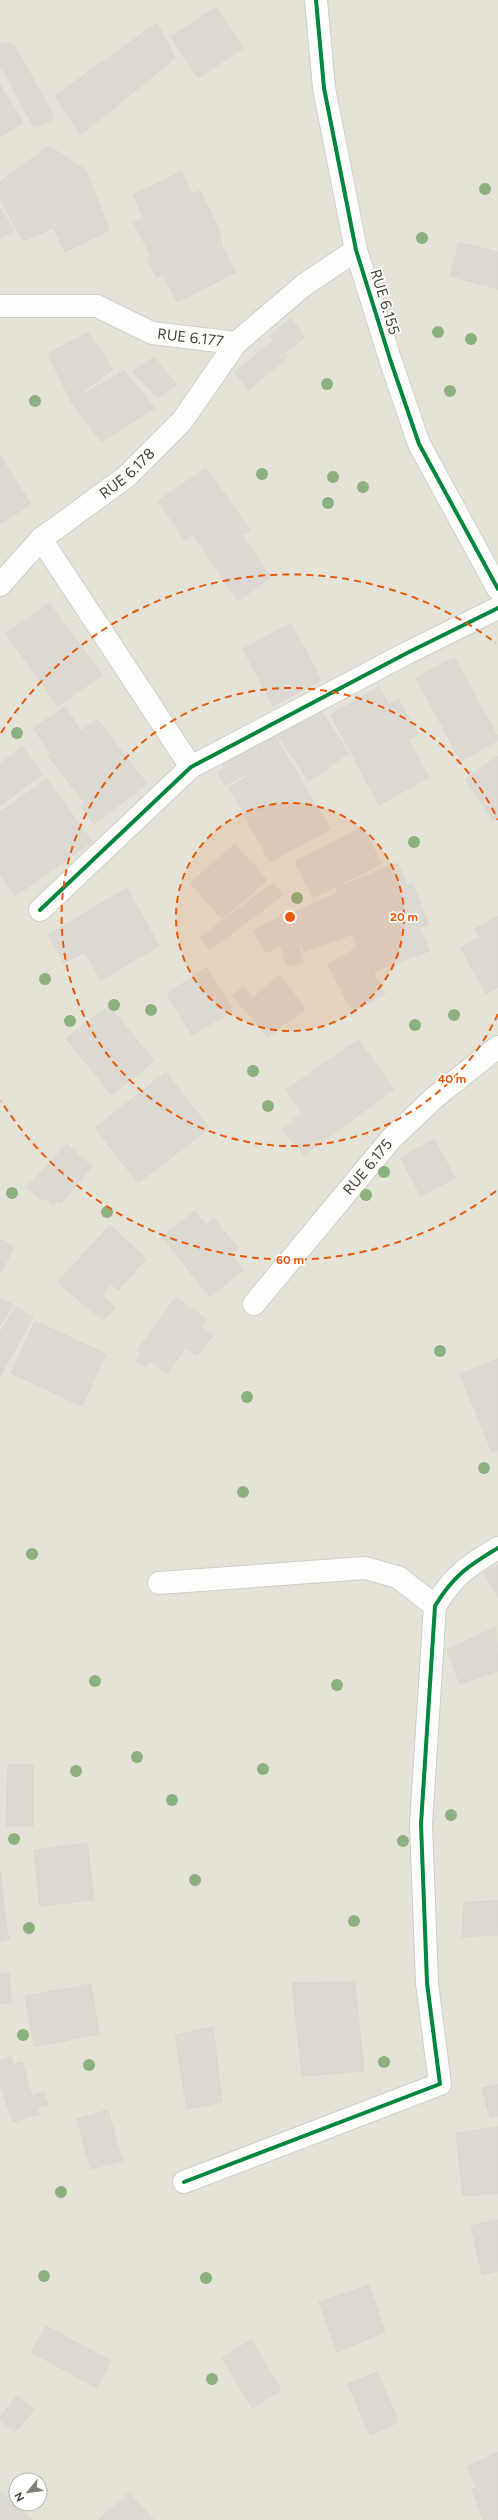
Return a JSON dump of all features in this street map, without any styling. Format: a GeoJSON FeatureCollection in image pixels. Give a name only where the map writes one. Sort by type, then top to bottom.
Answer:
{"type":"FeatureCollection","features":[{"type":"Feature","properties":{"kind":"street","name":"RUE 6.155"},"geometry":{"type":"LineString","coordinates":[[316,0],[324,88],[356,250],[419,444],[491,565],[498,589]]}},
{"type":"Feature","properties":{"kind":"street","name":"RUE 6.177"},"geometry":{"type":"LineString","coordinates":[[0,306],[97,306],[152,333],[236,343],[304,285],[356,250]]}},
{"type":"Feature","properties":{"kind":"street","name":"RUE 6.178"},"geometry":{"type":"LineString","coordinates":[[0,585],[42,539],[126,477],[182,421],[236,343]]}},
{"type":"Feature","properties":{"kind":"street"},"geometry":{"type":"LineString","coordinates":[[42,539],[191,768]]}},
{"type":"Feature","properties":{"kind":"street"},"geometry":{"type":"LineString","coordinates":[[40,910],[191,768],[407,653],[498,608]]}},
{"type":"Feature","properties":{"kind":"street","name":"RUE 6.175"},"geometry":{"type":"LineString","coordinates":[[254,1304],[392,1139],[434,1098],[498,1047]]}},
{"type":"Feature","properties":{"kind":"street"},"geometry":{"type":"LineString","coordinates":[[184,2182],[440,2084],[427,1983],[421,1824],[435,1606],[449,1583],[475,1562],[498,1548]]}},
{"type":"Feature","properties":{"kind":"street"},"geometry":{"type":"LineString","coordinates":[[159,1583],[365,1568],[398,1577],[435,1606]]}},
{"type":"Feature","properties":{"kind":"shaded area"},"geometry":{"type":"Polygon","coordinates":[[[0,0],[498,0],[498,2520],[0,2520],[0,0]]]}},
{"type":"Feature","properties":{"kind":"building"},"geometry":{"type":"Polygon","coordinates":[[[216,7],[243,48],[198,78],[171,37],[216,7]]]}},
{"type":"Feature","properties":{"kind":"building"},"geometry":{"type":"Polygon","coordinates":[[[157,23],[175,58],[81,135],[55,96],[157,23]]]}},
{"type":"Feature","properties":{"kind":"building"},"geometry":{"type":"Polygon","coordinates":[[[0,42],[14,45],[55,118],[34,128],[2,68],[0,69],[0,42]]]}},
{"type":"Feature","properties":{"kind":"building"},"geometry":{"type":"Polygon","coordinates":[[[0,85],[23,123],[0,137],[0,85]]]}},
{"type":"Feature","properties":{"kind":"building"},"geometry":{"type":"Polygon","coordinates":[[[49,146],[86,170],[109,230],[65,252],[53,228],[23,241],[0,199],[0,182],[49,146]]]}},
{"type":"Feature","properties":{"kind":"building"},"geometry":{"type":"Polygon","coordinates":[[[181,172],[192,194],[200,191],[218,227],[222,246],[236,272],[177,302],[163,275],[157,278],[147,258],[151,256],[134,223],[144,218],[133,195],[181,172]]]}},
{"type":"Feature","properties":{"kind":"building"},"geometry":{"type":"Polygon","coordinates":[[[0,208],[14,230],[0,239],[0,208]]]}},
{"type":"Feature","properties":{"kind":"building"},"geometry":{"type":"Polygon","coordinates":[[[459,242],[498,252],[498,289],[450,276],[459,242]]]}},
{"type":"Feature","properties":{"kind":"building"},"geometry":{"type":"Polygon","coordinates":[[[291,318],[305,337],[284,353],[288,357],[248,390],[235,372],[274,340],[270,335],[291,318]]]}},
{"type":"Feature","properties":{"kind":"building"},"geometry":{"type":"Polygon","coordinates":[[[88,332],[113,369],[71,401],[48,354],[88,332]]]}},
{"type":"Feature","properties":{"kind":"building"},"geometry":{"type":"Polygon","coordinates":[[[154,357],[177,385],[158,398],[133,372],[154,357]]]}},
{"type":"Feature","properties":{"kind":"building"},"geometry":{"type":"Polygon","coordinates":[[[124,371],[155,408],[101,442],[71,401],[124,371]]]}},
{"type":"Feature","properties":{"kind":"building"},"geometry":{"type":"Polygon","coordinates":[[[0,456],[31,504],[0,524],[0,456]]]}},
{"type":"Feature","properties":{"kind":"building"},"geometry":{"type":"Polygon","coordinates":[[[206,468],[250,530],[242,535],[271,577],[238,601],[193,534],[185,540],[158,501],[206,468]]]}},
{"type":"Feature","properties":{"kind":"building"},"geometry":{"type":"Polygon","coordinates":[[[49,603],[102,675],[58,706],[6,634],[49,603]]]}},
{"type":"Feature","properties":{"kind":"building"},"geometry":{"type":"Polygon","coordinates":[[[291,623],[321,680],[273,706],[243,649],[291,623]]]}},
{"type":"Feature","properties":{"kind":"building"},"geometry":{"type":"Polygon","coordinates":[[[454,657],[498,737],[498,740],[461,761],[416,678],[454,657]]]}},
{"type":"Feature","properties":{"kind":"building"},"geometry":{"type":"Polygon","coordinates":[[[379,687],[389,705],[398,699],[418,735],[408,740],[429,777],[379,805],[331,715],[379,687]]]}},
{"type":"Feature","properties":{"kind":"building"},"geometry":{"type":"Polygon","coordinates":[[[317,705],[349,753],[309,781],[276,733],[317,705]]]}},
{"type":"Feature","properties":{"kind":"building"},"geometry":{"type":"Polygon","coordinates":[[[65,707],[81,731],[97,719],[147,784],[94,824],[81,806],[85,803],[48,756],[51,754],[33,728],[65,707]]]}},
{"type":"Feature","properties":{"kind":"building"},"geometry":{"type":"Polygon","coordinates":[[[273,732],[286,755],[250,775],[249,773],[225,785],[217,772],[224,768],[223,765],[239,755],[238,752],[273,732]]]}},
{"type":"Feature","properties":{"kind":"building"},"geometry":{"type":"Polygon","coordinates":[[[22,747],[42,774],[0,806],[0,764],[22,747]]]}},
{"type":"Feature","properties":{"kind":"building"},"geometry":{"type":"Polygon","coordinates":[[[286,755],[330,829],[270,862],[229,787],[286,755]]]}},
{"type":"Feature","properties":{"kind":"building"},"geometry":{"type":"Polygon","coordinates":[[[498,756],[498,817],[493,821],[465,779],[498,756]]]}},
{"type":"Feature","properties":{"kind":"building"},"geometry":{"type":"Polygon","coordinates":[[[47,779],[92,842],[15,896],[0,874],[0,812],[47,779]]]}},
{"type":"Feature","properties":{"kind":"building"},"geometry":{"type":"Polygon","coordinates":[[[363,827],[381,864],[313,898],[295,862],[363,827]]]}},
{"type":"Feature","properties":{"kind":"building"},"geometry":{"type":"Polygon","coordinates":[[[235,844],[267,880],[222,919],[190,883],[235,844]]]}},
{"type":"Feature","properties":{"kind":"building"},"geometry":{"type":"Polygon","coordinates":[[[398,863],[407,886],[413,884],[428,925],[420,928],[429,951],[373,972],[385,994],[353,1012],[328,965],[358,947],[353,934],[304,951],[288,915],[338,893],[336,888],[398,863]]]}},
{"type":"Feature","properties":{"kind":"building"},"geometry":{"type":"Polygon","coordinates":[[[273,883],[283,895],[210,950],[201,937],[273,883]]]}},
{"type":"Feature","properties":{"kind":"building"},"geometry":{"type":"Polygon","coordinates":[[[127,888],[159,946],[101,980],[85,952],[64,963],[48,935],[127,888]]]}},
{"type":"Feature","properties":{"kind":"building"},"geometry":{"type":"Polygon","coordinates":[[[285,914],[296,936],[303,962],[287,966],[281,944],[266,953],[254,931],[285,914]]]}},
{"type":"Feature","properties":{"kind":"building"},"geometry":{"type":"Polygon","coordinates":[[[498,916],[498,987],[486,994],[461,948],[480,937],[475,929],[498,916]]]}},
{"type":"Feature","properties":{"kind":"building"},"geometry":{"type":"Polygon","coordinates":[[[207,967],[233,1011],[192,1035],[167,994],[207,967]]]}},
{"type":"Feature","properties":{"kind":"building"},"geometry":{"type":"Polygon","coordinates":[[[280,975],[305,1009],[268,1037],[233,996],[243,987],[253,998],[280,975]]]}},
{"type":"Feature","properties":{"kind":"building"},"geometry":{"type":"Polygon","coordinates":[[[109,1005],[154,1061],[112,1095],[66,1039],[109,1005]]]}},
{"type":"Feature","properties":{"kind":"building"},"geometry":{"type":"Polygon","coordinates":[[[358,1040],[394,1089],[304,1155],[282,1130],[302,1113],[286,1090],[358,1040]]]}},
{"type":"Feature","properties":{"kind":"building"},"geometry":{"type":"Polygon","coordinates":[[[166,1072],[209,1128],[138,1183],[95,1128],[166,1072]]]}},
{"type":"Feature","properties":{"kind":"building"},"geometry":{"type":"Polygon","coordinates":[[[434,1139],[455,1178],[421,1196],[401,1158],[434,1139]]]}},
{"type":"Feature","properties":{"kind":"building"},"geometry":{"type":"Polygon","coordinates":[[[67,1144],[92,1167],[60,1204],[57,1201],[53,1205],[46,1198],[43,1201],[27,1187],[67,1144]]]}},
{"type":"Feature","properties":{"kind":"building"},"geometry":{"type":"Polygon","coordinates":[[[195,1211],[206,1225],[214,1219],[239,1249],[232,1255],[243,1270],[210,1297],[162,1237],[195,1211]]]}},
{"type":"Feature","properties":{"kind":"building"},"geometry":{"type":"Polygon","coordinates":[[[110,1225],[146,1259],[118,1290],[111,1284],[102,1295],[115,1308],[103,1321],[58,1282],[110,1225]]]}},
{"type":"Feature","properties":{"kind":"building"},"geometry":{"type":"Polygon","coordinates":[[[0,1239],[14,1247],[0,1274],[0,1239]]]}},
{"type":"Feature","properties":{"kind":"building"},"geometry":{"type":"Polygon","coordinates":[[[176,1297],[207,1320],[201,1327],[213,1336],[197,1356],[186,1348],[167,1374],[150,1361],[145,1367],[136,1360],[140,1354],[137,1351],[176,1297]]]}},
{"type":"Feature","properties":{"kind":"building"},"geometry":{"type":"Polygon","coordinates":[[[0,1298],[13,1305],[0,1326],[0,1298]]]}},
{"type":"Feature","properties":{"kind":"building"},"geometry":{"type":"Polygon","coordinates":[[[15,1307],[33,1317],[0,1376],[0,1333],[15,1307]]]}},
{"type":"Feature","properties":{"kind":"building"},"geometry":{"type":"Polygon","coordinates":[[[35,1321],[106,1354],[82,1406],[11,1373],[35,1321]]]}},
{"type":"Feature","properties":{"kind":"building"},"geometry":{"type":"Polygon","coordinates":[[[498,1359],[498,1450],[492,1452],[460,1374],[498,1359]]]}},
{"type":"Feature","properties":{"kind":"building"},"geometry":{"type":"Polygon","coordinates":[[[498,1565],[498,1597],[484,1573],[498,1565]]]}},
{"type":"Feature","properties":{"kind":"building"},"geometry":{"type":"Polygon","coordinates":[[[496,1627],[498,1671],[460,1684],[447,1650],[496,1627]]]}},
{"type":"Feature","properties":{"kind":"building"},"geometry":{"type":"Polygon","coordinates":[[[33,1764],[33,1826],[6,1826],[8,1765],[33,1764]]]}},
{"type":"Feature","properties":{"kind":"building"},"geometry":{"type":"Polygon","coordinates":[[[87,1843],[94,1900],[40,1906],[34,1850],[87,1843]]]}},
{"type":"Feature","properties":{"kind":"building"},"geometry":{"type":"Polygon","coordinates":[[[0,1869],[7,1932],[10,1939],[0,1942],[0,1869]]]}},
{"type":"Feature","properties":{"kind":"building"},"geometry":{"type":"Polygon","coordinates":[[[498,1901],[498,1935],[462,1937],[464,1902],[498,1901]]]}},
{"type":"Feature","properties":{"kind":"building"},"geometry":{"type":"Polygon","coordinates":[[[9,1973],[11,2003],[0,2004],[0,1974],[9,1973]]]}},
{"type":"Feature","properties":{"kind":"building"},"geometry":{"type":"Polygon","coordinates":[[[355,1982],[364,2071],[302,2076],[292,1983],[355,1982]]]}},
{"type":"Feature","properties":{"kind":"building"},"geometry":{"type":"Polygon","coordinates":[[[91,1984],[99,2034],[34,2047],[25,1996],[91,1984]]]}},
{"type":"Feature","properties":{"kind":"building"},"geometry":{"type":"Polygon","coordinates":[[[213,2027],[222,2102],[187,2109],[175,2035],[213,2027]]]}},
{"type":"Feature","properties":{"kind":"building"},"geometry":{"type":"Polygon","coordinates":[[[11,2056],[14,2065],[22,2062],[32,2096],[44,2092],[48,2105],[37,2108],[39,2114],[13,2122],[0,2085],[0,2060],[11,2056]]]}},
{"type":"Feature","properties":{"kind":"building"},"geometry":{"type":"Polygon","coordinates":[[[498,2084],[498,2116],[490,2118],[482,2088],[498,2084]]]}},
{"type":"Feature","properties":{"kind":"building"},"geometry":{"type":"Polygon","coordinates":[[[108,2110],[122,2161],[91,2169],[77,2119],[108,2110]]]}},
{"type":"Feature","properties":{"kind":"building"},"geometry":{"type":"Polygon","coordinates":[[[498,2127],[498,2193],[463,2196],[456,2133],[498,2127]]]}},
{"type":"Feature","properties":{"kind":"building"},"geometry":{"type":"Polygon","coordinates":[[[498,2220],[498,2271],[482,2274],[471,2226],[498,2220]]]}},
{"type":"Feature","properties":{"kind":"building"},"geometry":{"type":"Polygon","coordinates":[[[369,2285],[385,2332],[337,2352],[319,2302],[369,2285]]]}},
{"type":"Feature","properties":{"kind":"building"},"geometry":{"type":"Polygon","coordinates":[[[46,2326],[111,2361],[97,2388],[31,2352],[46,2326]]]}},
{"type":"Feature","properties":{"kind":"building"},"geometry":{"type":"Polygon","coordinates":[[[251,2340],[281,2390],[252,2408],[222,2358],[251,2340]]]}},
{"type":"Feature","properties":{"kind":"building"},"geometry":{"type":"Polygon","coordinates":[[[377,2372],[399,2422],[370,2435],[348,2384],[377,2372]]]}},
{"type":"Feature","properties":{"kind":"building"},"geometry":{"type":"Polygon","coordinates":[[[17,2396],[34,2410],[15,2432],[0,2420],[0,2417],[17,2396]]]}},
{"type":"Feature","properties":{"kind":"building"},"geometry":{"type":"Polygon","coordinates":[[[498,2452],[498,2520],[483,2520],[472,2489],[476,2488],[468,2467],[498,2452]]]}},
{"type":"Feature","properties":{"kind":"building"},"geometry":{"type":"Polygon","coordinates":[[[0,2492],[8,2499],[8,2512],[24,2512],[33,2520],[0,2520],[0,2492]]]}},
{"type":"Feature","properties":{"kind":"building"},"geometry":{"type":"Polygon","coordinates":[[[129,2493],[154,2520],[98,2520],[129,2493]]]}},
{"type":"Feature","properties":{"kind":"cycle path"},"geometry":{"type":"LineString","coordinates":[[316,0],[324,88],[356,250],[390,359],[419,444],[498,589]]}},
{"type":"Feature","properties":{"kind":"cycle path"},"geometry":{"type":"LineString","coordinates":[[40,910],[191,767],[407,653],[498,608]]}},
{"type":"Feature","properties":{"kind":"cycle path"},"geometry":{"type":"LineString","coordinates":[[184,2182],[440,2084],[427,1983],[421,1824],[435,1606],[448,1587],[462,1572],[498,1548]]}}]}
